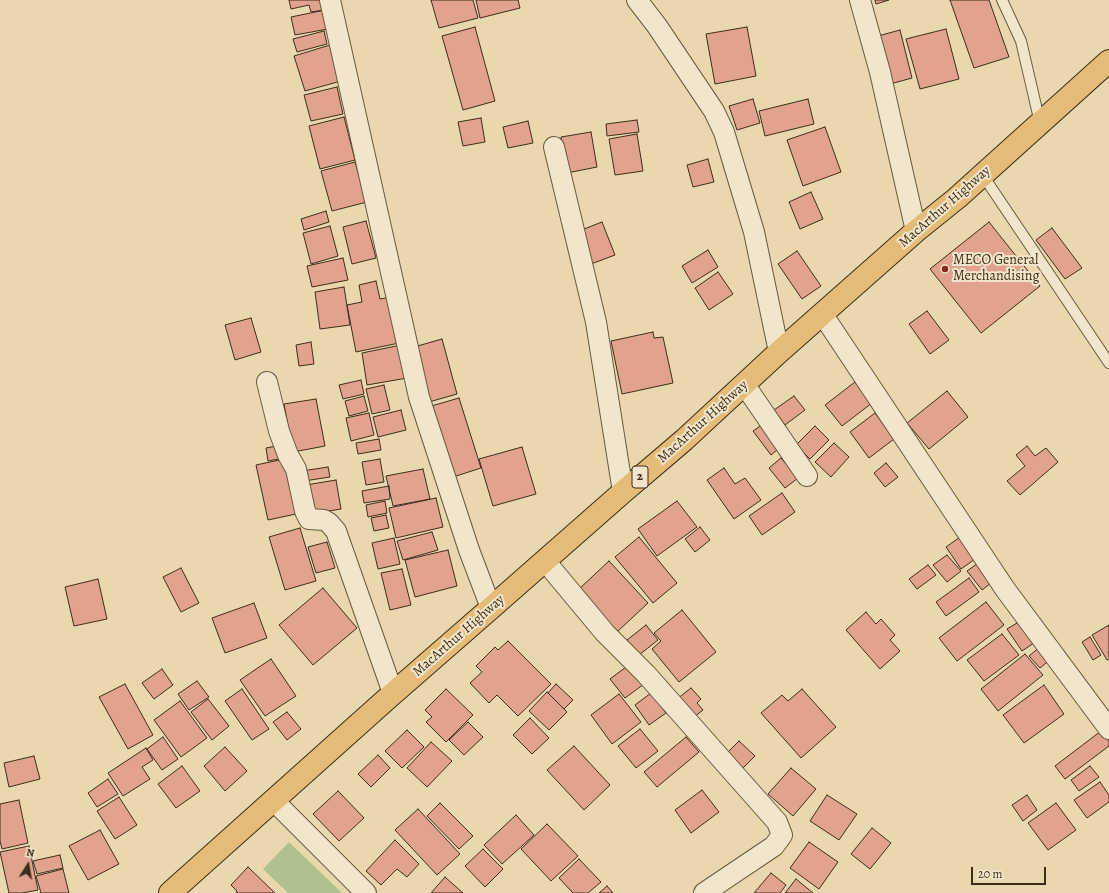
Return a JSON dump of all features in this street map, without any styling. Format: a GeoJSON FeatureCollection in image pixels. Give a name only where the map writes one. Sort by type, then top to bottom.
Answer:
{"type":"FeatureCollection","features":[{"type":"Feature","properties":{"kind":"highway","name":"MacArthur Highway"},"geometry":{"type":"LineString","coordinates":[[170,893],[394,692],[684,440],[779,352],[823,315],[916,231],[957,198],[1109,61]]}},
{"type":"Feature","properties":{"kind":"street"},"geometry":{"type":"LineString","coordinates":[[330,0],[420,397],[469,550],[491,608]]}},
{"type":"Feature","properties":{"kind":"street"},"geometry":{"type":"LineString","coordinates":[[637,0],[657,26],[714,111],[724,132],[754,232],[779,352]]}},
{"type":"Feature","properties":{"kind":"street"},"geometry":{"type":"LineString","coordinates":[[860,0],[880,72],[916,231]]}},
{"type":"Feature","properties":{"kind":"street"},"geometry":{"type":"LineString","coordinates":[[554,147],[596,322],[623,492]]}},
{"type":"Feature","properties":{"kind":"street"},"geometry":{"type":"LineString","coordinates":[[823,315],[1005,589],[1109,729]]}},
{"type":"Feature","properties":{"kind":"street"},"geometry":{"type":"LineString","coordinates":[[267,382],[279,431],[288,455],[296,469],[305,511],[309,519],[324,520],[336,531],[394,692]]}},
{"type":"Feature","properties":{"kind":"street"},"geometry":{"type":"LineString","coordinates":[[744,384],[807,476]]}},
{"type":"Feature","properties":{"kind":"street"},"geometry":{"type":"LineString","coordinates":[[545,561],[605,633],[646,674],[778,822],[782,835],[774,846],[704,893]]}},
{"type":"Feature","properties":{"kind":"street"},"geometry":{"type":"LineString","coordinates":[[273,800],[366,893]]}},
{"type":"Feature","properties":{"kind":"lane"},"geometry":{"type":"LineString","coordinates":[[1002,0],[1021,41],[1040,123]]}},
{"type":"Feature","properties":{"kind":"lane"},"geometry":{"type":"LineString","coordinates":[[982,174],[1109,363]]}},
{"type":"Feature","properties":{"kind":"green space"},"geometry":{"type":"Polygon","coordinates":[[[289,842],[342,893],[288,893],[263,869],[289,842]]]}},
{"type":"Feature","properties":{"kind":"building"},"geometry":{"type":"Polygon","coordinates":[[[289,0],[322,0],[324,10],[311,12],[309,5],[291,9],[289,0]]]}},
{"type":"Feature","properties":{"kind":"building"},"geometry":{"type":"Polygon","coordinates":[[[431,0],[473,0],[478,18],[439,28],[431,0]]]}},
{"type":"Feature","properties":{"kind":"building"},"geometry":{"type":"Polygon","coordinates":[[[476,0],[518,0],[520,8],[480,18],[476,0]]]}},
{"type":"Feature","properties":{"kind":"building"},"geometry":{"type":"Polygon","coordinates":[[[875,0],[889,0],[876,4],[875,0]]]}},
{"type":"Feature","properties":{"kind":"building"},"geometry":{"type":"Polygon","coordinates":[[[950,0],[989,0],[1009,57],[974,68],[950,0]]]}},
{"type":"Feature","properties":{"kind":"building"},"geometry":{"type":"Polygon","coordinates":[[[325,10],[328,29],[295,35],[291,17],[325,10]]]}},
{"type":"Feature","properties":{"kind":"building"},"geometry":{"type":"Polygon","coordinates":[[[475,27],[495,101],[463,110],[442,36],[475,27]]]}},
{"type":"Feature","properties":{"kind":"building"},"geometry":{"type":"Polygon","coordinates":[[[747,27],[756,76],[715,84],[706,34],[747,27]]]}},
{"type":"Feature","properties":{"kind":"building"},"geometry":{"type":"Polygon","coordinates":[[[946,29],[959,79],[920,89],[906,39],[946,29]]]}},
{"type":"Feature","properties":{"kind":"building"},"geometry":{"type":"Polygon","coordinates":[[[900,30],[912,78],[890,84],[878,36],[900,30]]]}},
{"type":"Feature","properties":{"kind":"building"},"geometry":{"type":"Polygon","coordinates":[[[324,31],[327,44],[297,52],[293,39],[324,31]]]}},
{"type":"Feature","properties":{"kind":"building"},"geometry":{"type":"Polygon","coordinates":[[[330,45],[341,81],[305,91],[294,56],[330,45]]]}},
{"type":"Feature","properties":{"kind":"building"},"geometry":{"type":"Polygon","coordinates":[[[337,87],[343,114],[311,121],[304,95],[337,87]]]}},
{"type":"Feature","properties":{"kind":"building"},"geometry":{"type":"Polygon","coordinates":[[[753,99],[760,123],[737,130],[729,106],[753,99]]]}},
{"type":"Feature","properties":{"kind":"building"},"geometry":{"type":"Polygon","coordinates":[[[808,99],[814,124],[765,136],[759,111],[808,99]]]}},
{"type":"Feature","properties":{"kind":"building"},"geometry":{"type":"Polygon","coordinates":[[[344,117],[355,160],[320,169],[309,126],[344,117]]]}},
{"type":"Feature","properties":{"kind":"building"},"geometry":{"type":"Polygon","coordinates":[[[481,118],[485,142],[463,146],[458,122],[481,118]]]}},
{"type":"Feature","properties":{"kind":"building"},"geometry":{"type":"Polygon","coordinates":[[[637,120],[639,132],[607,136],[606,124],[637,120]]]}},
{"type":"Feature","properties":{"kind":"building"},"geometry":{"type":"Polygon","coordinates":[[[528,121],[533,143],[508,148],[503,127],[528,121]]]}},
{"type":"Feature","properties":{"kind":"building"},"geometry":{"type":"Polygon","coordinates":[[[825,127],[841,172],[803,186],[787,140],[825,127]]]}},
{"type":"Feature","properties":{"kind":"building"},"geometry":{"type":"Polygon","coordinates":[[[591,132],[597,167],[567,173],[561,137],[591,132]]]}},
{"type":"Feature","properties":{"kind":"building"},"geometry":{"type":"Polygon","coordinates":[[[637,134],[643,171],[615,175],[609,139],[637,134]]]}},
{"type":"Feature","properties":{"kind":"building"},"geometry":{"type":"Polygon","coordinates":[[[708,159],[714,182],[693,187],[687,165],[708,159]]]}},
{"type":"Feature","properties":{"kind":"building"},"geometry":{"type":"Polygon","coordinates":[[[355,162],[367,202],[332,211],[321,171],[355,162]]]}},
{"type":"Feature","properties":{"kind":"building"},"geometry":{"type":"Polygon","coordinates":[[[811,192],[823,219],[800,229],[789,202],[811,192]]]}},
{"type":"Feature","properties":{"kind":"building"},"geometry":{"type":"Polygon","coordinates":[[[326,211],[329,222],[304,230],[301,219],[326,211]]]}},
{"type":"Feature","properties":{"kind":"building"},"geometry":{"type":"Polygon","coordinates":[[[366,221],[376,258],[352,264],[343,227],[366,221]]]}},
{"type":"Feature","properties":{"kind":"building"},"geometry":{"type":"Polygon","coordinates":[[[602,222],[615,255],[591,264],[579,231],[602,222]]]}},
{"type":"Feature","properties":{"kind":"building"},"geometry":{"type":"Polygon","coordinates":[[[989,222],[1040,286],[981,333],[930,269],[989,222]]]}},
{"type":"Feature","properties":{"kind":"building"},"geometry":{"type":"Polygon","coordinates":[[[330,226],[338,256],[311,264],[303,233],[330,226]]]}},
{"type":"Feature","properties":{"kind":"building"},"geometry":{"type":"Polygon","coordinates":[[[1052,228],[1082,268],[1065,279],[1036,240],[1052,228]]]}},
{"type":"Feature","properties":{"kind":"building"},"geometry":{"type":"Polygon","coordinates":[[[708,250],[718,267],[692,283],[682,266],[708,250]]]}},
{"type":"Feature","properties":{"kind":"building"},"geometry":{"type":"Polygon","coordinates":[[[797,251],[821,286],[802,299],[778,264],[797,251]]]}},
{"type":"Feature","properties":{"kind":"building"},"geometry":{"type":"Polygon","coordinates":[[[343,258],[348,280],[312,287],[307,266],[343,258]]]}},
{"type":"Feature","properties":{"kind":"building"},"geometry":{"type":"Polygon","coordinates":[[[718,272],[733,294],[709,310],[695,288],[718,272]]]}},
{"type":"Feature","properties":{"kind":"building"},"geometry":{"type":"Polygon","coordinates":[[[376,281],[380,299],[391,297],[399,343],[356,352],[347,305],[362,302],[359,285],[376,281]]]}},
{"type":"Feature","properties":{"kind":"building"},"geometry":{"type":"Polygon","coordinates":[[[344,287],[350,325],[320,329],[315,292],[344,287]]]}},
{"type":"Feature","properties":{"kind":"building"},"geometry":{"type":"Polygon","coordinates":[[[927,311],[949,340],[930,354],[909,324],[927,311]]]}},
{"type":"Feature","properties":{"kind":"building"},"geometry":{"type":"Polygon","coordinates":[[[251,318],[261,352],[235,360],[225,325],[251,318]]]}},
{"type":"Feature","properties":{"kind":"building"},"geometry":{"type":"Polygon","coordinates":[[[653,332],[654,338],[663,337],[673,383],[622,394],[611,341],[653,332]]]}},
{"type":"Feature","properties":{"kind":"building"},"geometry":{"type":"Polygon","coordinates":[[[442,339],[457,394],[429,402],[414,347],[442,339]]]}},
{"type":"Feature","properties":{"kind":"building"},"geometry":{"type":"Polygon","coordinates":[[[311,342],[314,364],[299,366],[296,345],[311,342]]]}},
{"type":"Feature","properties":{"kind":"building"},"geometry":{"type":"Polygon","coordinates":[[[401,345],[407,378],[367,385],[362,353],[401,345]]]}},
{"type":"Feature","properties":{"kind":"building"},"geometry":{"type":"Polygon","coordinates":[[[361,380],[364,394],[343,399],[339,385],[361,380]]]}},
{"type":"Feature","properties":{"kind":"building"},"geometry":{"type":"Polygon","coordinates":[[[855,382],[872,403],[842,426],[825,405],[855,382]]]}},
{"type":"Feature","properties":{"kind":"building"},"geometry":{"type":"Polygon","coordinates":[[[384,385],[390,410],[372,414],[366,389],[384,385]]]}},
{"type":"Feature","properties":{"kind":"building"},"geometry":{"type":"Polygon","coordinates":[[[947,391],[968,417],[929,449],[907,423],[947,391]]]}},
{"type":"Feature","properties":{"kind":"building"},"geometry":{"type":"Polygon","coordinates":[[[364,396],[368,411],[349,416],[345,401],[364,396]]]}},
{"type":"Feature","properties":{"kind":"building"},"geometry":{"type":"Polygon","coordinates":[[[794,396],[805,410],[785,425],[774,410],[794,396]]]}},
{"type":"Feature","properties":{"kind":"building"},"geometry":{"type":"Polygon","coordinates":[[[459,398],[481,468],[450,478],[428,407],[459,398]]]}},
{"type":"Feature","properties":{"kind":"building"},"geometry":{"type":"Polygon","coordinates":[[[316,399],[325,446],[293,452],[284,404],[316,399]]]}},
{"type":"Feature","properties":{"kind":"building"},"geometry":{"type":"Polygon","coordinates":[[[401,410],[406,430],[378,437],[373,417],[401,410]]]}},
{"type":"Feature","properties":{"kind":"building"},"geometry":{"type":"Polygon","coordinates":[[[369,413],[374,435],[351,441],[346,418],[369,413]]]}},
{"type":"Feature","properties":{"kind":"building"},"geometry":{"type":"Polygon","coordinates":[[[875,413],[894,439],[869,458],[850,432],[875,413]]]}},
{"type":"Feature","properties":{"kind":"building"},"geometry":{"type":"Polygon","coordinates":[[[766,422],[783,445],[771,455],[753,431],[766,422]]]}},
{"type":"Feature","properties":{"kind":"building"},"geometry":{"type":"Polygon","coordinates":[[[815,426],[829,440],[810,459],[796,445],[815,426]]]}},
{"type":"Feature","properties":{"kind":"building"},"geometry":{"type":"Polygon","coordinates":[[[379,439],[381,450],[358,454],[356,443],[379,439]]]}},
{"type":"Feature","properties":{"kind":"building"},"geometry":{"type":"Polygon","coordinates":[[[834,443],[849,457],[831,477],[815,462],[834,443]]]}},
{"type":"Feature","properties":{"kind":"building"},"geometry":{"type":"Polygon","coordinates":[[[282,445],[284,458],[268,461],[266,448],[282,445]]]}},
{"type":"Feature","properties":{"kind":"building"},"geometry":{"type":"Polygon","coordinates":[[[1027,446],[1035,456],[1046,448],[1058,462],[1020,495],[1007,481],[1025,466],[1016,455],[1027,446]]]}},
{"type":"Feature","properties":{"kind":"building"},"geometry":{"type":"Polygon","coordinates":[[[522,447],[536,494],[493,506],[479,459],[522,447]]]}},
{"type":"Feature","properties":{"kind":"building"},"geometry":{"type":"Polygon","coordinates":[[[781,458],[798,478],[785,488],[769,468],[781,458]]]}},
{"type":"Feature","properties":{"kind":"building"},"geometry":{"type":"Polygon","coordinates":[[[284,459],[296,514],[268,520],[256,465],[284,459]]]}},
{"type":"Feature","properties":{"kind":"building"},"geometry":{"type":"Polygon","coordinates":[[[380,459],[384,482],[366,485],[362,462],[380,459]]]}},
{"type":"Feature","properties":{"kind":"building"},"geometry":{"type":"Polygon","coordinates":[[[886,463],[898,477],[885,487],[874,473],[886,463]]]}},
{"type":"Feature","properties":{"kind":"building"},"geometry":{"type":"Polygon","coordinates":[[[328,467],[330,477],[304,481],[302,471],[328,467]]]}},
{"type":"Feature","properties":{"kind":"building"},"geometry":{"type":"Polygon","coordinates":[[[724,468],[735,484],[745,478],[761,500],[734,519],[707,480],[724,468]]]}},
{"type":"Feature","properties":{"kind":"building"},"geometry":{"type":"Polygon","coordinates":[[[423,469],[430,499],[393,506],[386,476],[423,469]]]}},
{"type":"Feature","properties":{"kind":"building"},"geometry":{"type":"Polygon","coordinates":[[[336,480],[341,509],[311,514],[306,485],[336,480]]]}},
{"type":"Feature","properties":{"kind":"building"},"geometry":{"type":"Polygon","coordinates":[[[389,486],[390,499],[364,503],[362,491],[389,486]]]}},
{"type":"Feature","properties":{"kind":"building"},"geometry":{"type":"Polygon","coordinates":[[[782,493],[795,512],[762,535],[749,516],[782,493]]]}},
{"type":"Feature","properties":{"kind":"building"},"geometry":{"type":"Polygon","coordinates":[[[436,498],[443,527],[396,538],[389,508],[436,498]]]}},
{"type":"Feature","properties":{"kind":"building"},"geometry":{"type":"Polygon","coordinates":[[[385,501],[387,513],[368,517],[366,505],[385,501]]]}},
{"type":"Feature","properties":{"kind":"building"},"geometry":{"type":"Polygon","coordinates":[[[677,501],[697,527],[657,556],[638,529],[677,501]]]}},
{"type":"Feature","properties":{"kind":"building"},"geometry":{"type":"Polygon","coordinates":[[[386,515],[389,528],[374,531],[371,518],[386,515]]]}},
{"type":"Feature","properties":{"kind":"building"},"geometry":{"type":"Polygon","coordinates":[[[700,527],[710,540],[695,552],[685,539],[700,527]]]}},
{"type":"Feature","properties":{"kind":"building"},"geometry":{"type":"Polygon","coordinates":[[[300,528],[316,581],[285,590],[269,537],[300,528]]]}},
{"type":"Feature","properties":{"kind":"building"},"geometry":{"type":"Polygon","coordinates":[[[432,532],[438,550],[403,560],[397,541],[432,532]]]}},
{"type":"Feature","properties":{"kind":"building"},"geometry":{"type":"Polygon","coordinates":[[[963,535],[978,557],[961,569],[946,547],[963,535]]]}},
{"type":"Feature","properties":{"kind":"building"},"geometry":{"type":"Polygon","coordinates":[[[639,537],[677,583],[653,603],[615,557],[639,537]]]}},
{"type":"Feature","properties":{"kind":"building"},"geometry":{"type":"Polygon","coordinates":[[[394,538],[400,564],[378,569],[372,543],[394,538]]]}},
{"type":"Feature","properties":{"kind":"building"},"geometry":{"type":"Polygon","coordinates":[[[327,542],[335,568],[316,573],[308,547],[327,542]]]}},
{"type":"Feature","properties":{"kind":"building"},"geometry":{"type":"Polygon","coordinates":[[[448,550],[457,586],[415,597],[405,560],[448,550]]]}},
{"type":"Feature","properties":{"kind":"building"},"geometry":{"type":"Polygon","coordinates":[[[947,555],[961,571],[947,582],[933,565],[947,555]]]}},
{"type":"Feature","properties":{"kind":"building"},"geometry":{"type":"Polygon","coordinates":[[[609,561],[648,603],[617,632],[578,590],[609,561]]]}},
{"type":"Feature","properties":{"kind":"building"},"geometry":{"type":"Polygon","coordinates":[[[981,561],[995,580],[982,590],[967,571],[981,561]]]}},
{"type":"Feature","properties":{"kind":"building"},"geometry":{"type":"Polygon","coordinates":[[[928,565],[936,575],[917,589],[909,579],[928,565]]]}},
{"type":"Feature","properties":{"kind":"building"},"geometry":{"type":"Polygon","coordinates":[[[181,568],[199,603],[181,612],[163,577],[181,568]]]}},
{"type":"Feature","properties":{"kind":"building"},"geometry":{"type":"Polygon","coordinates":[[[402,569],[411,605],[390,610],[381,573],[402,569]]]}},
{"type":"Feature","properties":{"kind":"building"},"geometry":{"type":"Polygon","coordinates":[[[969,578],[979,592],[946,616],[936,602],[969,578]]]}},
{"type":"Feature","properties":{"kind":"building"},"geometry":{"type":"Polygon","coordinates":[[[98,579],[107,619],[74,626],[65,587],[98,579]]]}},
{"type":"Feature","properties":{"kind":"building"},"geometry":{"type":"Polygon","coordinates":[[[323,588],[357,628],[313,665],[279,625],[323,588]]]}},
{"type":"Feature","properties":{"kind":"building"},"geometry":{"type":"Polygon","coordinates":[[[986,602],[1004,625],[957,661],[939,638],[986,602]]]}},
{"type":"Feature","properties":{"kind":"building"},"geometry":{"type":"Polygon","coordinates":[[[254,603],[267,638],[225,653],[212,618],[254,603]]]}},
{"type":"Feature","properties":{"kind":"building"},"geometry":{"type":"Polygon","coordinates":[[[682,610],[716,652],[679,682],[652,649],[661,641],[654,633],[682,610]]]}},
{"type":"Feature","properties":{"kind":"building"},"geometry":{"type":"Polygon","coordinates":[[[866,612],[876,624],[881,619],[895,635],[890,640],[900,651],[880,669],[846,630],[866,612]]]}},
{"type":"Feature","properties":{"kind":"building"},"geometry":{"type":"Polygon","coordinates":[[[1022,620],[1037,641],[1022,651],[1007,629],[1022,620]]]}},
{"type":"Feature","properties":{"kind":"building"},"geometry":{"type":"Polygon","coordinates":[[[646,625],[658,640],[639,655],[627,640],[646,625]]]}},
{"type":"Feature","properties":{"kind":"building"},"geometry":{"type":"Polygon","coordinates":[[[1109,625],[1109,659],[1107,660],[1092,635],[1109,625]]]}},
{"type":"Feature","properties":{"kind":"building"},"geometry":{"type":"Polygon","coordinates":[[[1002,634],[1019,655],[984,681],[967,660],[1002,634]]]}},
{"type":"Feature","properties":{"kind":"building"},"geometry":{"type":"Polygon","coordinates":[[[1090,637],[1101,655],[1093,660],[1082,642],[1090,637]]]}},
{"type":"Feature","properties":{"kind":"building"},"geometry":{"type":"Polygon","coordinates":[[[508,641],[551,684],[518,716],[497,695],[489,703],[470,683],[482,672],[476,666],[495,647],[498,650],[508,641]]]}},
{"type":"Feature","properties":{"kind":"building"},"geometry":{"type":"Polygon","coordinates":[[[1041,646],[1052,658],[1040,668],[1029,656],[1041,646]]]}},
{"type":"Feature","properties":{"kind":"building"},"geometry":{"type":"Polygon","coordinates":[[[1025,654],[1043,675],[998,711],[981,689],[1025,654]]]}},
{"type":"Feature","properties":{"kind":"building"},"geometry":{"type":"Polygon","coordinates":[[[271,659],[296,696],[265,716],[240,680],[271,659]]]}},
{"type":"Feature","properties":{"kind":"building"},"geometry":{"type":"Polygon","coordinates":[[[630,664],[644,684],[625,698],[610,679],[630,664]]]}},
{"type":"Feature","properties":{"kind":"building"},"geometry":{"type":"Polygon","coordinates":[[[162,669],[173,685],[154,699],[142,683],[162,669]]]}},
{"type":"Feature","properties":{"kind":"building"},"geometry":{"type":"Polygon","coordinates":[[[197,681],[209,697],[189,710],[178,694],[197,681]]]}},
{"type":"Feature","properties":{"kind":"building"},"geometry":{"type":"Polygon","coordinates":[[[125,684],[153,735],[128,749],[99,697],[125,684]]]}},
{"type":"Feature","properties":{"kind":"building"},"geometry":{"type":"Polygon","coordinates":[[[556,684],[573,700],[564,709],[548,693],[556,684]]]}},
{"type":"Feature","properties":{"kind":"building"},"geometry":{"type":"Polygon","coordinates":[[[1044,685],[1064,714],[1024,743],[1003,715],[1044,685]]]}},
{"type":"Feature","properties":{"kind":"building"},"geometry":{"type":"Polygon","coordinates":[[[691,688],[701,699],[697,703],[703,710],[694,717],[677,699],[691,688]]]}},
{"type":"Feature","properties":{"kind":"building"},"geometry":{"type":"Polygon","coordinates":[[[242,689],[269,729],[252,740],[225,701],[242,689]]]}},
{"type":"Feature","properties":{"kind":"building"},"geometry":{"type":"Polygon","coordinates":[[[446,689],[473,715],[446,742],[426,722],[432,717],[425,710],[446,689]]]}},
{"type":"Feature","properties":{"kind":"building"},"geometry":{"type":"Polygon","coordinates":[[[802,689],[836,727],[801,758],[761,713],[782,695],[788,701],[802,689]]]}},
{"type":"Feature","properties":{"kind":"building"},"geometry":{"type":"Polygon","coordinates":[[[547,692],[567,712],[549,730],[529,711],[547,692]]]}},
{"type":"Feature","properties":{"kind":"building"},"geometry":{"type":"Polygon","coordinates":[[[651,693],[666,713],[649,725],[635,705],[651,693]]]}},
{"type":"Feature","properties":{"kind":"building"},"geometry":{"type":"Polygon","coordinates":[[[619,694],[641,722],[612,744],[591,715],[619,694]]]}},
{"type":"Feature","properties":{"kind":"building"},"geometry":{"type":"Polygon","coordinates":[[[208,699],[229,726],[212,740],[191,712],[208,699]]]}},
{"type":"Feature","properties":{"kind":"building"},"geometry":{"type":"Polygon","coordinates":[[[180,701],[207,738],[181,757],[154,720],[180,701]]]}},
{"type":"Feature","properties":{"kind":"building"},"geometry":{"type":"Polygon","coordinates":[[[287,712],[301,729],[287,740],[273,722],[287,712]]]}},
{"type":"Feature","properties":{"kind":"building"},"geometry":{"type":"Polygon","coordinates":[[[530,718],[549,738],[532,754],[513,735],[530,718]]]}},
{"type":"Feature","properties":{"kind":"building"},"geometry":{"type":"Polygon","coordinates":[[[468,722],[483,737],[464,755],[449,740],[468,722]]]}},
{"type":"Feature","properties":{"kind":"building"},"geometry":{"type":"Polygon","coordinates":[[[640,729],[658,751],[636,768],[618,746],[640,729]]]}},
{"type":"Feature","properties":{"kind":"building"},"geometry":{"type":"Polygon","coordinates":[[[407,730],[424,747],[402,768],[385,751],[407,730]]]}},
{"type":"Feature","properties":{"kind":"building"},"geometry":{"type":"Polygon","coordinates":[[[1101,731],[1109,741],[1109,746],[1065,779],[1055,766],[1101,731]]]}},
{"type":"Feature","properties":{"kind":"building"},"geometry":{"type":"Polygon","coordinates":[[[163,737],[178,759],[162,770],[147,749],[163,737]]]}},
{"type":"Feature","properties":{"kind":"building"},"geometry":{"type":"Polygon","coordinates":[[[686,737],[699,752],[657,787],[644,772],[686,737]]]}},
{"type":"Feature","properties":{"kind":"building"},"geometry":{"type":"Polygon","coordinates":[[[739,741],[755,756],[741,770],[726,754],[739,741]]]}},
{"type":"Feature","properties":{"kind":"building"},"geometry":{"type":"Polygon","coordinates":[[[431,742],[452,761],[427,787],[407,768],[431,742]]]}},
{"type":"Feature","properties":{"kind":"building"},"geometry":{"type":"Polygon","coordinates":[[[574,746],[610,785],[584,810],[547,770],[574,746]]]}},
{"type":"Feature","properties":{"kind":"building"},"geometry":{"type":"Polygon","coordinates":[[[225,747],[247,771],[225,791],[204,766],[225,747]]]}},
{"type":"Feature","properties":{"kind":"building"},"geometry":{"type":"Polygon","coordinates":[[[146,748],[153,760],[142,767],[150,779],[123,796],[108,773],[146,748]]]}},
{"type":"Feature","properties":{"kind":"building"},"geometry":{"type":"Polygon","coordinates":[[[378,755],[390,768],[371,787],[358,774],[378,755]]]}},
{"type":"Feature","properties":{"kind":"building"},"geometry":{"type":"Polygon","coordinates":[[[34,756],[40,779],[9,787],[4,763],[34,756]]]}},
{"type":"Feature","properties":{"kind":"building"},"geometry":{"type":"Polygon","coordinates":[[[182,766],[200,791],[176,808],[158,784],[182,766]]]}},
{"type":"Feature","properties":{"kind":"building"},"geometry":{"type":"Polygon","coordinates":[[[1090,766],[1099,777],[1079,791],[1071,780],[1090,766]]]}},
{"type":"Feature","properties":{"kind":"building"},"geometry":{"type":"Polygon","coordinates":[[[791,768],[816,789],[793,816],[768,794],[791,768]]]}},
{"type":"Feature","properties":{"kind":"building"},"geometry":{"type":"Polygon","coordinates":[[[108,779],[118,794],[97,807],[88,793],[108,779]]]}},
{"type":"Feature","properties":{"kind":"building"},"geometry":{"type":"Polygon","coordinates":[[[1100,782],[1109,795],[1109,802],[1087,818],[1074,800],[1100,782]]]}},
{"type":"Feature","properties":{"kind":"building"},"geometry":{"type":"Polygon","coordinates":[[[702,790],[719,812],[691,833],[675,810],[702,790]]]}},
{"type":"Feature","properties":{"kind":"building"},"geometry":{"type":"Polygon","coordinates":[[[338,791],[364,818],[339,841],[313,814],[338,791]]]}},
{"type":"Feature","properties":{"kind":"building"},"geometry":{"type":"Polygon","coordinates":[[[827,795],[857,814],[839,840],[810,821],[827,795]]]}},
{"type":"Feature","properties":{"kind":"building"},"geometry":{"type":"Polygon","coordinates":[[[1027,795],[1037,810],[1023,821],[1012,805],[1027,795]]]}},
{"type":"Feature","properties":{"kind":"building"},"geometry":{"type":"Polygon","coordinates":[[[119,797],[137,825],[115,839],[97,811],[119,797]]]}},
{"type":"Feature","properties":{"kind":"building"},"geometry":{"type":"Polygon","coordinates":[[[19,800],[28,843],[2,849],[0,841],[0,804],[19,800]]]}},
{"type":"Feature","properties":{"kind":"building"},"geometry":{"type":"Polygon","coordinates":[[[440,803],[473,836],[459,849],[427,816],[440,803]]]}},
{"type":"Feature","properties":{"kind":"building"},"geometry":{"type":"Polygon","coordinates":[[[1056,803],[1076,830],[1048,850],[1028,823],[1056,803]]]}},
{"type":"Feature","properties":{"kind":"building"},"geometry":{"type":"Polygon","coordinates":[[[418,809],[460,854],[437,875],[395,830],[418,809]]]}},
{"type":"Feature","properties":{"kind":"building"},"geometry":{"type":"Polygon","coordinates":[[[516,815],[534,835],[502,864],[484,845],[516,815]]]}},
{"type":"Feature","properties":{"kind":"building"},"geometry":{"type":"Polygon","coordinates":[[[547,824],[578,856],[551,881],[521,849],[547,824]]]}},
{"type":"Feature","properties":{"kind":"building"},"geometry":{"type":"Polygon","coordinates":[[[872,828],[891,843],[870,869],[851,854],[872,828]]]}},
{"type":"Feature","properties":{"kind":"building"},"geometry":{"type":"Polygon","coordinates":[[[100,830],[119,864],[88,880],[69,846],[100,830]]]}},
{"type":"Feature","properties":{"kind":"building"},"geometry":{"type":"Polygon","coordinates":[[[395,840],[419,864],[407,877],[397,869],[381,885],[366,871],[395,840]]]}},
{"type":"Feature","properties":{"kind":"building"},"geometry":{"type":"Polygon","coordinates":[[[809,842],[838,862],[819,889],[790,868],[809,842]]]}},
{"type":"Feature","properties":{"kind":"building"},"geometry":{"type":"Polygon","coordinates":[[[29,846],[38,890],[22,893],[9,893],[0,852],[29,846]]]}},
{"type":"Feature","properties":{"kind":"building"},"geometry":{"type":"Polygon","coordinates":[[[483,849],[503,869],[485,887],[465,866],[483,849]]]}},
{"type":"Feature","properties":{"kind":"building"},"geometry":{"type":"Polygon","coordinates":[[[60,855],[63,868],[37,874],[33,861],[60,855]]]}},
{"type":"Feature","properties":{"kind":"building"},"geometry":{"type":"Polygon","coordinates":[[[579,859],[601,882],[588,893],[573,893],[559,878],[579,859]]]}},
{"type":"Feature","properties":{"kind":"building"},"geometry":{"type":"Polygon","coordinates":[[[248,867],[275,893],[236,893],[237,891],[231,885],[248,867]]]}},
{"type":"Feature","properties":{"kind":"building"},"geometry":{"type":"Polygon","coordinates":[[[63,869],[69,893],[41,893],[36,876],[63,869]]]}},
{"type":"Feature","properties":{"kind":"building"},"geometry":{"type":"Polygon","coordinates":[[[771,873],[786,885],[780,893],[754,893],[771,873]]]}},
{"type":"Feature","properties":{"kind":"building"},"geometry":{"type":"Polygon","coordinates":[[[445,877],[463,893],[431,893],[445,877]]]}},
{"type":"Feature","properties":{"kind":"building"},"geometry":{"type":"Polygon","coordinates":[[[796,879],[813,893],[785,893],[796,879]]]}},
{"type":"Feature","properties":{"kind":"building"},"geometry":{"type":"Polygon","coordinates":[[[607,886],[613,893],[599,893],[607,886]]]}},
{"type":"Feature","properties":{"kind":"place","name":"MECO General Merchandising"},"geometry":{"type":"Point","coordinates":[945,269]}}]}
